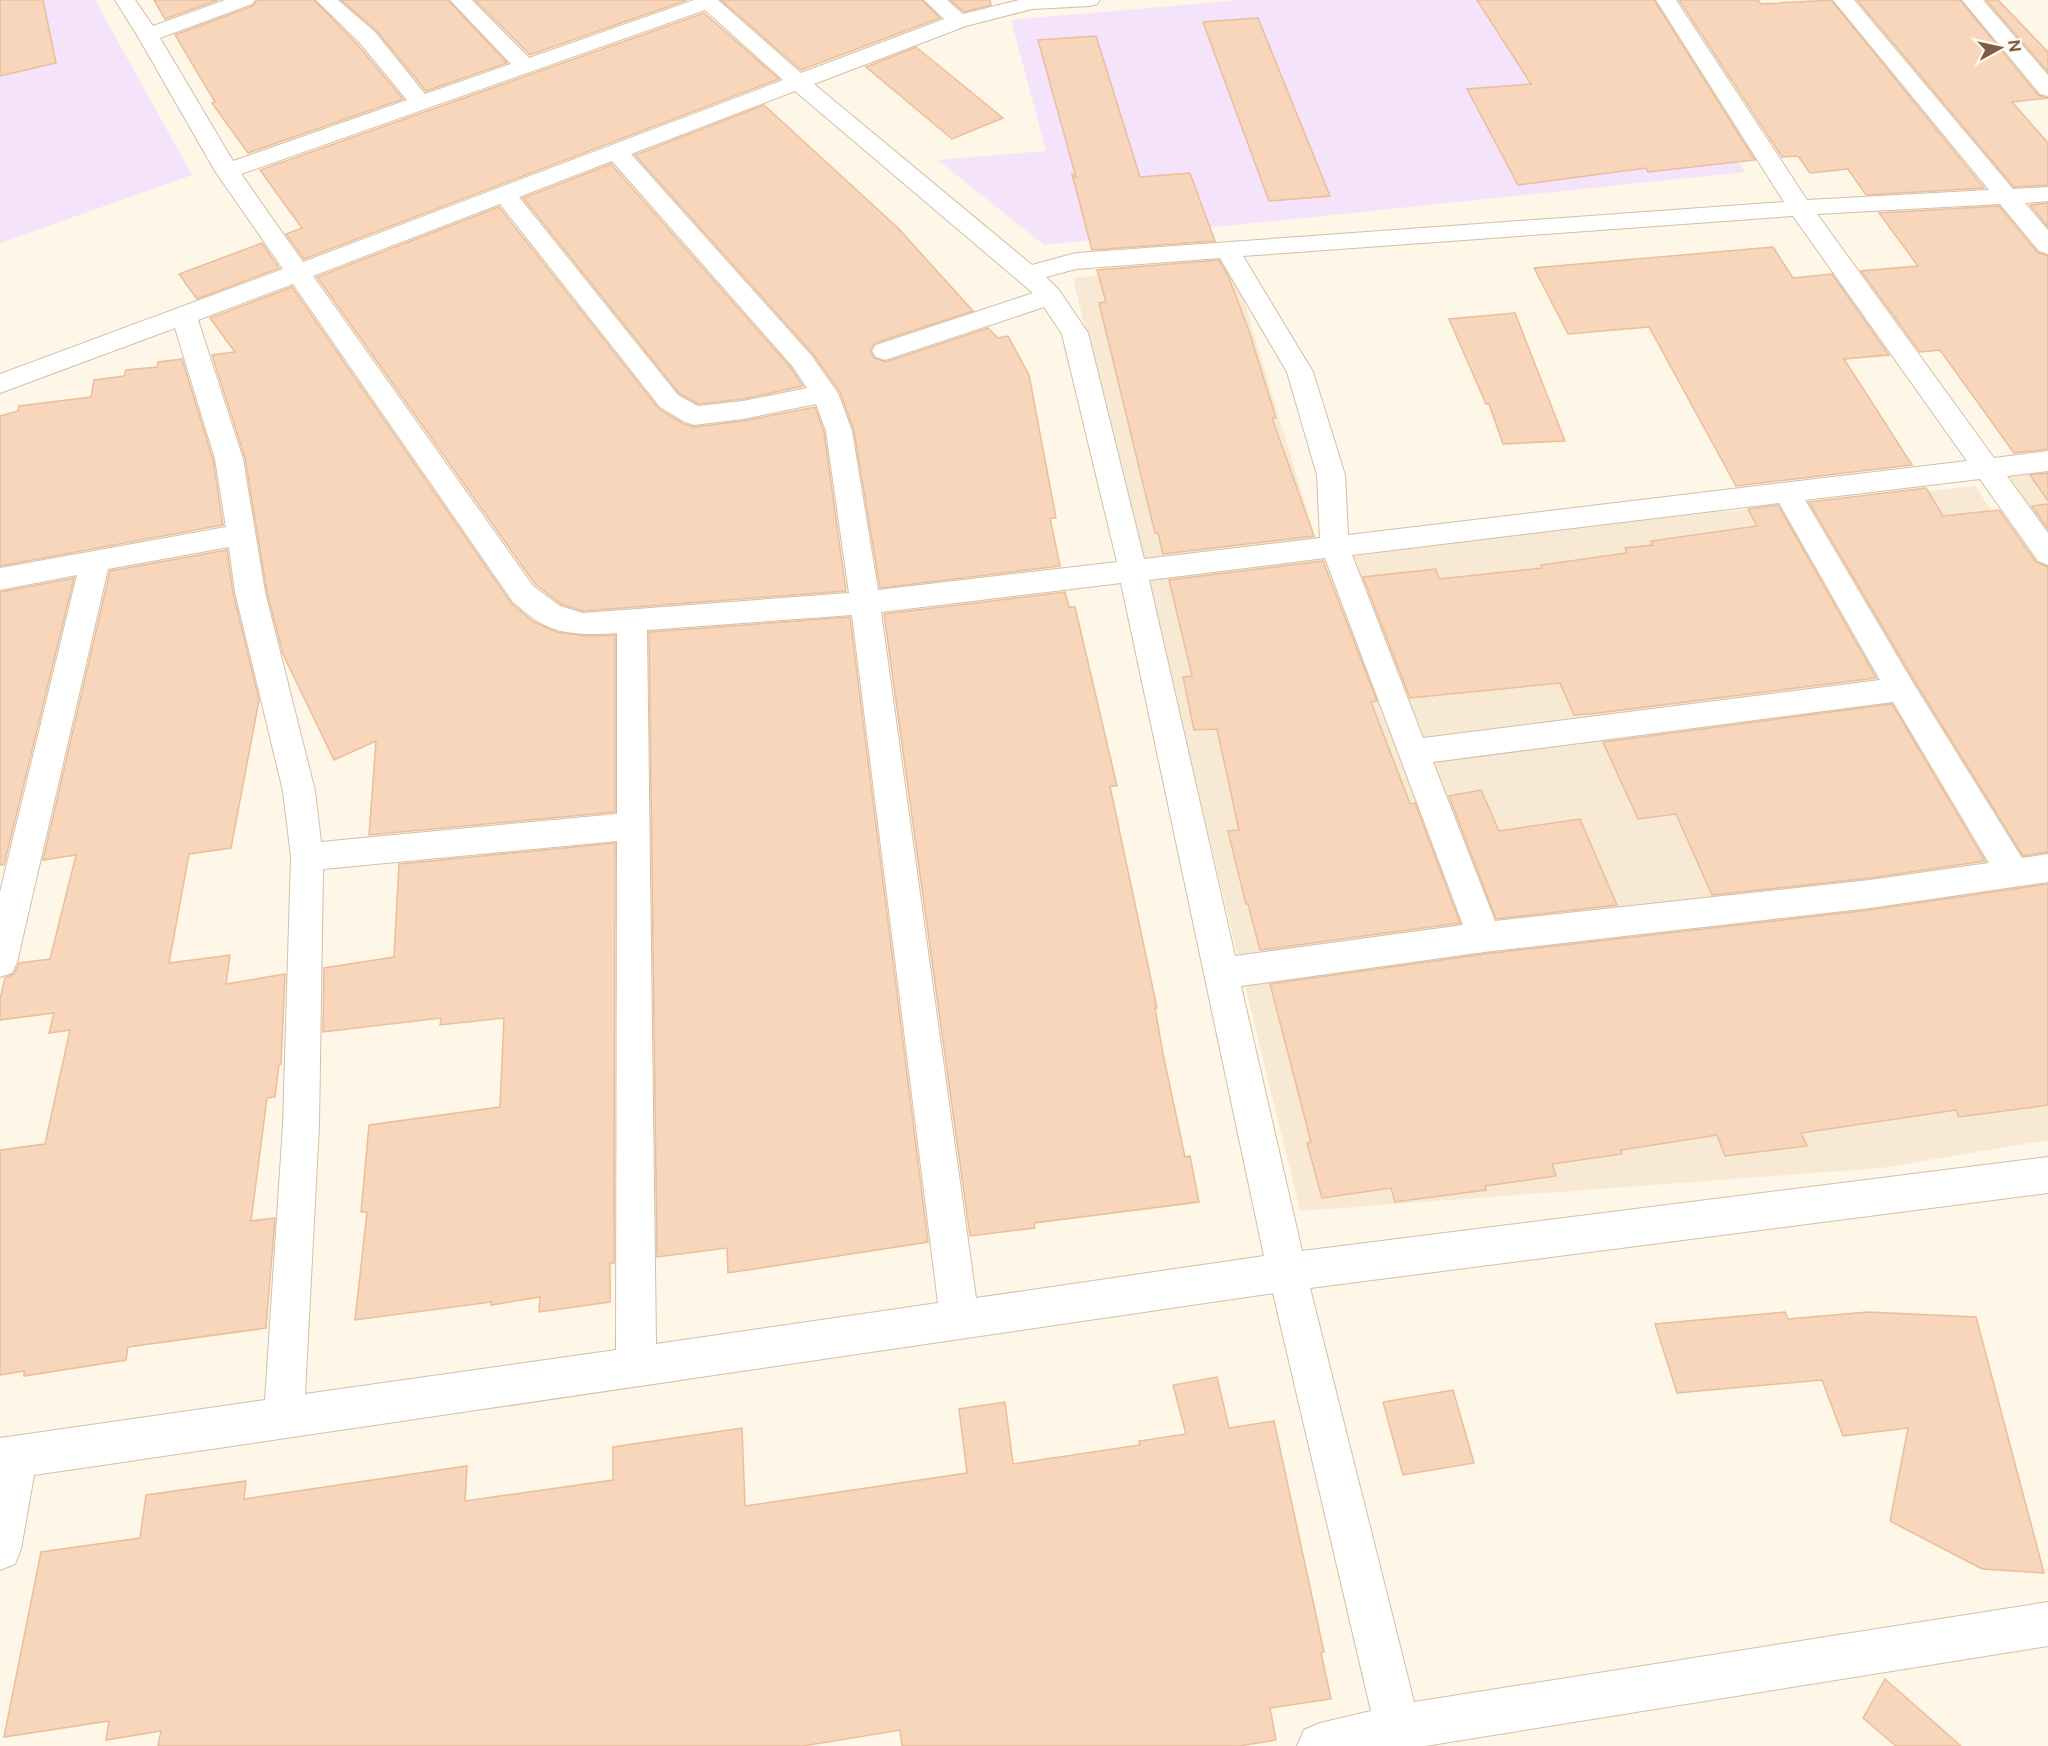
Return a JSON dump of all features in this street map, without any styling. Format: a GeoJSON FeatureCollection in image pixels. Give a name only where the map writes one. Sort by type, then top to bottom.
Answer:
{"type":"FeatureCollection","features":[{"type":"Feature","properties":{"kind":"street"},"geometry":{"type":"LineString","coordinates":[[125,0],[148,35],[227,171],[523,594],[550,615],[583,624],[865,603],[2048,461]]}},
{"type":"Feature","properties":{"kind":"street"},"geometry":{"type":"LineString","coordinates":[[148,35],[245,0]]}},
{"type":"Feature","properties":{"kind":"street"},"geometry":{"type":"LineString","coordinates":[[326,0],[367,37],[422,104]]}},
{"type":"Feature","properties":{"kind":"street"},"geometry":{"type":"LineString","coordinates":[[460,0],[526,67]]}},
{"type":"Feature","properties":{"kind":"street"},"geometry":{"type":"LineString","coordinates":[[934,0],[959,21]]}},
{"type":"Feature","properties":{"kind":"street"},"geometry":{"type":"LineString","coordinates":[[0,384],[959,21],[1032,3],[1090,0]]}},
{"type":"Feature","properties":{"kind":"street"},"geometry":{"type":"LineString","coordinates":[[1666,0],[1800,208],[2048,554]]}},
{"type":"Feature","properties":{"kind":"street"},"geometry":{"type":"LineString","coordinates":[[1844,0],[2010,197],[2048,246]]}},
{"type":"Feature","properties":{"kind":"street"},"geometry":{"type":"LineString","coordinates":[[1972,0],[2048,90]]}},
{"type":"Feature","properties":{"kind":"street"},"geometry":{"type":"LineString","coordinates":[[227,171],[422,104],[707,1],[1028,274],[1050,296],[1075,333],[1133,571],[1287,1272],[1400,1737]]}},
{"type":"Feature","properties":{"kind":"street"},"geometry":{"type":"LineString","coordinates":[[616,152],[802,361],[825,393],[839,431],[865,603],[959,1318]]}},
{"type":"Feature","properties":{"kind":"street"},"geometry":{"type":"LineString","coordinates":[[504,194],[669,401],[677,406],[694,416],[743,410],[825,393]]}},
{"type":"Feature","properties":{"kind":"street"},"geometry":{"type":"LineString","coordinates":[[1028,274],[1076,261],[1800,208],[2048,195]]}},
{"type":"Feature","properties":{"kind":"street"},"geometry":{"type":"LineString","coordinates":[[1227,250],[1300,372],[1331,475],[1334,545],[1484,938]]}},
{"type":"Feature","properties":{"kind":"street"},"geometry":{"type":"LineString","coordinates":[[885,351],[1050,296]]}},
{"type":"Feature","properties":{"kind":"street"},"geometry":{"type":"LineString","coordinates":[[184,316],[229,459],[250,592],[298,791],[307,857],[302,1125],[284,1416]]}},
{"type":"Feature","properties":{"kind":"street"},"geometry":{"type":"LineString","coordinates":[[1786,493],[1901,689],[2014,874]]}},
{"type":"Feature","properties":{"kind":"street"},"geometry":{"type":"LineString","coordinates":[[0,579],[241,534]]}},
{"type":"Feature","properties":{"kind":"street"},"geometry":{"type":"LineString","coordinates":[[0,962],[95,562]]}},
{"type":"Feature","properties":{"kind":"street"},"geometry":{"type":"LineString","coordinates":[[632,621],[636,1368]]}},
{"type":"Feature","properties":{"kind":"street"},"geometry":{"type":"LineString","coordinates":[[1412,752],[1901,689]]}},
{"type":"Feature","properties":{"kind":"street"},"geometry":{"type":"LineString","coordinates":[[307,857],[633,826]]}},
{"type":"Feature","properties":{"kind":"street"},"geometry":{"type":"LineString","coordinates":[[1222,973],[1484,938],[1870,894],[2048,868]]}},
{"type":"Feature","properties":{"kind":"street"},"geometry":{"type":"LineString","coordinates":[[0,1549],[9,1458],[284,1416],[636,1368],[959,1318],[1287,1272],[2048,1175]]}},
{"type":"Feature","properties":{"kind":"street"},"geometry":{"type":"LineString","coordinates":[[1320,1746],[1400,1737],[2048,1624]]}},
{"type":"Feature","properties":{"kind":"shaded area"},"geometry":{"type":"Polygon","coordinates":[[[0,0],[95,0],[192,175],[0,243],[0,0]]]}},
{"type":"Feature","properties":{"kind":"shaded area"},"geometry":{"type":"Polygon","coordinates":[[[1241,0],[1632,0],[1745,172],[1044,245],[938,160],[1046,151],[1011,20],[1241,0]]]}},
{"type":"Feature","properties":{"kind":"shaded area"},"geometry":{"type":"Polygon","coordinates":[[[1233,265],[1320,553],[1975,486],[2048,593],[2048,1140],[1881,1168],[1300,1211],[1073,278],[1233,265]]]}},
{"type":"Feature","properties":{"kind":"shaded area"},"geometry":{"type":"Polygon","coordinates":[[[2048,470],[2048,545],[1999,475],[2048,470]]]}},
{"type":"Feature","properties":{"kind":"building"},"geometry":{"type":"Polygon","coordinates":[[[0,0],[43,0],[56,63],[0,76],[0,0]]]}},
{"type":"Feature","properties":{"kind":"building"},"geometry":{"type":"Polygon","coordinates":[[[154,0],[218,0],[165,19],[154,0]]]}},
{"type":"Feature","properties":{"kind":"building"},"geometry":{"type":"Polygon","coordinates":[[[257,0],[314,0],[357,44],[403,99],[248,153],[212,103],[215,102],[175,35],[253,6],[257,0]]]}},
{"type":"Feature","properties":{"kind":"building"},"geometry":{"type":"Polygon","coordinates":[[[341,0],[448,0],[507,63],[426,91],[377,31],[341,0]]]}},
{"type":"Feature","properties":{"kind":"building"},"geometry":{"type":"Polygon","coordinates":[[[475,0],[687,0],[530,55],[475,0]]]}},
{"type":"Feature","properties":{"kind":"building"},"geometry":{"type":"Polygon","coordinates":[[[721,0],[922,0],[940,18],[801,70],[721,0]]]}},
{"type":"Feature","properties":{"kind":"building"},"geometry":{"type":"Polygon","coordinates":[[[950,0],[990,0],[991,5],[964,12],[950,0]]]}},
{"type":"Feature","properties":{"kind":"building"},"geometry":{"type":"Polygon","coordinates":[[[1477,0],[1654,0],[1755,160],[1648,172],[1646,168],[1518,185],[1467,89],[1531,84],[1477,0]]]}},
{"type":"Feature","properties":{"kind":"building"},"geometry":{"type":"Polygon","coordinates":[[[1679,0],[1758,0],[1761,4],[1831,0],[1984,188],[1866,195],[1848,169],[1810,173],[1798,156],[1782,157],[1679,0]]]}},
{"type":"Feature","properties":{"kind":"building"},"geometry":{"type":"Polygon","coordinates":[[[1857,0],[1960,0],[2038,95],[2048,98],[2012,102],[2048,143],[2048,185],[2014,187],[1857,0]]]}},
{"type":"Feature","properties":{"kind":"building"},"geometry":{"type":"Polygon","coordinates":[[[1986,0],[1998,0],[2048,52],[2048,72],[1986,0]]]}},
{"type":"Feature","properties":{"kind":"building"},"geometry":{"type":"Polygon","coordinates":[[[704,13],[779,79],[304,259],[286,234],[302,228],[260,170],[704,13]]]}},
{"type":"Feature","properties":{"kind":"building"},"geometry":{"type":"Polygon","coordinates":[[[1258,18],[1330,196],[1269,201],[1203,22],[1258,18]]]}},
{"type":"Feature","properties":{"kind":"building"},"geometry":{"type":"Polygon","coordinates":[[[1096,36],[1140,177],[1190,173],[1215,241],[1092,250],[1072,174],[1076,177],[1038,40],[1096,36]]]}},
{"type":"Feature","properties":{"kind":"building"},"geometry":{"type":"Polygon","coordinates":[[[916,47],[1003,118],[952,139],[866,67],[916,47]]]}},
{"type":"Feature","properties":{"kind":"building"},"geometry":{"type":"Polygon","coordinates":[[[764,105],[898,228],[973,311],[875,343],[870,350],[874,358],[886,362],[988,328],[998,338],[1008,336],[1029,375],[1056,518],[1050,518],[1060,566],[880,588],[854,431],[840,392],[813,354],[635,155],[764,105]]]}},
{"type":"Feature","properties":{"kind":"building"},"geometry":{"type":"Polygon","coordinates":[[[611,164],[791,368],[803,386],[743,399],[698,404],[679,393],[523,198],[611,164]]]}},
{"type":"Feature","properties":{"kind":"building"},"geometry":{"type":"Polygon","coordinates":[[[2048,203],[2048,227],[2030,205],[2048,203]]]}},
{"type":"Feature","properties":{"kind":"building"},"geometry":{"type":"Polygon","coordinates":[[[1999,206],[2037,252],[2048,256],[2048,449],[2014,453],[1940,350],[1920,352],[1861,271],[1918,266],[1879,213],[1999,206]]]}},
{"type":"Feature","properties":{"kind":"building"},"geometry":{"type":"Polygon","coordinates":[[[499,207],[659,409],[684,424],[694,427],[743,421],[815,407],[824,432],[846,591],[583,611],[561,604],[535,584],[317,277],[499,207]]]}},
{"type":"Feature","properties":{"kind":"building"},"geometry":{"type":"Polygon","coordinates":[[[262,243],[279,268],[197,299],[179,274],[262,243]]]}},
{"type":"Feature","properties":{"kind":"building"},"geometry":{"type":"Polygon","coordinates":[[[1773,247],[1793,278],[1832,274],[1889,355],[1844,359],[1912,465],[1736,486],[1649,327],[1568,334],[1534,268],[1773,247]]]}},
{"type":"Feature","properties":{"kind":"building"},"geometry":{"type":"Polygon","coordinates":[[[1219,260],[1229,278],[1249,331],[1276,418],[1272,418],[1314,536],[1163,554],[1158,533],[1155,533],[1099,303],[1106,302],[1097,270],[1219,260]]]}},
{"type":"Feature","properties":{"kind":"building"},"geometry":{"type":"Polygon","coordinates":[[[292,287],[511,603],[534,622],[557,632],[587,636],[615,635],[615,812],[369,835],[376,741],[334,760],[283,654],[267,592],[245,458],[212,355],[235,352],[210,318],[292,287]]]}},
{"type":"Feature","properties":{"kind":"building"},"geometry":{"type":"Polygon","coordinates":[[[1515,313],[1565,441],[1503,444],[1489,404],[1486,404],[1449,319],[1515,313]]]}},
{"type":"Feature","properties":{"kind":"building"},"geometry":{"type":"Polygon","coordinates":[[[182,359],[213,460],[223,525],[0,566],[0,416],[18,411],[19,406],[91,397],[94,380],[124,376],[126,370],[157,367],[158,362],[182,359]]]}},
{"type":"Feature","properties":{"kind":"building"},"geometry":{"type":"Polygon","coordinates":[[[2048,473],[2048,501],[2030,475],[2048,473]]]}},
{"type":"Feature","properties":{"kind":"building"},"geometry":{"type":"Polygon","coordinates":[[[1926,488],[1943,516],[1999,510],[2036,562],[2048,567],[2048,852],[2023,856],[1914,680],[1809,502],[1926,488]]]}},
{"type":"Feature","properties":{"kind":"building"},"geometry":{"type":"Polygon","coordinates":[[[2048,504],[2048,529],[2032,506],[2048,504]]]}},
{"type":"Feature","properties":{"kind":"building"},"geometry":{"type":"Polygon","coordinates":[[[1778,505],[1876,678],[1574,715],[1560,683],[1410,698],[1363,577],[1436,569],[1439,579],[1542,568],[1541,565],[1627,553],[1625,548],[1653,545],[1651,541],[1757,526],[1748,509],[1778,505]]]}},
{"type":"Feature","properties":{"kind":"building"},"geometry":{"type":"Polygon","coordinates":[[[227,550],[233,593],[259,700],[231,848],[189,854],[169,963],[230,955],[226,984],[285,974],[281,1064],[279,1064],[275,1097],[267,1098],[251,1221],[275,1218],[266,1328],[128,1347],[126,1360],[24,1376],[24,1371],[0,1375],[0,1150],[45,1144],[70,1030],[49,1033],[54,1013],[0,1020],[0,999],[5,978],[14,974],[19,963],[50,959],[76,855],[43,860],[110,571],[227,550]]]}},
{"type":"Feature","properties":{"kind":"building"},"geometry":{"type":"Polygon","coordinates":[[[1323,561],[1377,701],[1371,702],[1410,804],[1415,803],[1460,923],[1260,950],[1228,831],[1239,830],[1217,729],[1194,730],[1183,677],[1192,676],[1169,580],[1323,561]]]}},
{"type":"Feature","properties":{"kind":"building"},"geometry":{"type":"Polygon","coordinates":[[[74,578],[4,865],[0,865],[0,592],[74,578]]]}},
{"type":"Feature","properties":{"kind":"building"},"geometry":{"type":"Polygon","coordinates":[[[1065,592],[1069,607],[1075,607],[1117,786],[1110,786],[1157,1008],[1155,1008],[1163,1054],[1185,1157],[1190,1156],[1199,1202],[1034,1223],[1035,1228],[970,1236],[884,614],[1065,592]]]}},
{"type":"Feature","properties":{"kind":"building"},"geometry":{"type":"Polygon","coordinates":[[[850,617],[928,1242],[728,1273],[727,1248],[657,1257],[649,632],[850,617]]]}},
{"type":"Feature","properties":{"kind":"building"},"geometry":{"type":"Polygon","coordinates":[[[1892,704],[1985,861],[1870,878],[1712,895],[1676,814],[1638,819],[1603,742],[1892,704]]]}},
{"type":"Feature","properties":{"kind":"building"},"geometry":{"type":"Polygon","coordinates":[[[1481,790],[1499,831],[1580,819],[1617,905],[1496,919],[1449,796],[1481,790]]]}},
{"type":"Feature","properties":{"kind":"building"},"geometry":{"type":"Polygon","coordinates":[[[615,843],[614,1263],[610,1263],[610,1302],[539,1312],[540,1297],[491,1305],[491,1302],[355,1320],[367,1212],[361,1212],[369,1125],[500,1107],[504,1018],[440,1025],[441,1018],[323,1032],[324,968],[394,957],[399,864],[615,843]]]}},
{"type":"Feature","properties":{"kind":"building"},"geometry":{"type":"Polygon","coordinates":[[[2048,884],[2048,1105],[1959,1117],[1956,1110],[1801,1133],[1807,1146],[1725,1156],[1717,1135],[1621,1150],[1622,1154],[1552,1164],[1556,1176],[1485,1186],[1486,1190],[1395,1202],[1391,1188],[1322,1198],[1307,1143],[1311,1142],[1270,984],[1484,954],[1870,910],[2048,884]]]}},
{"type":"Feature","properties":{"kind":"building"},"geometry":{"type":"Polygon","coordinates":[[[1785,1312],[1788,1319],[1868,1312],[1976,1317],[2044,1573],[1982,1569],[1890,1521],[1908,1428],[1843,1436],[1822,1380],[1677,1393],[1655,1324],[1785,1312]]]}},
{"type":"Feature","properties":{"kind":"building"},"geometry":{"type":"Polygon","coordinates":[[[1217,1377],[1229,1428],[1274,1421],[1324,1652],[1321,1653],[1331,1699],[1270,1708],[1276,1740],[1239,1746],[902,1746],[900,1730],[803,1746],[158,1746],[161,1731],[106,1740],[109,1721],[4,1737],[41,1552],[140,1538],[146,1495],[246,1481],[244,1499],[467,1466],[465,1501],[613,1480],[613,1447],[742,1428],[745,1506],[967,1473],[959,1409],[1005,1402],[1013,1464],[1140,1445],[1139,1441],[1186,1434],[1173,1385],[1217,1377]]]}},
{"type":"Feature","properties":{"kind":"building"},"geometry":{"type":"Polygon","coordinates":[[[1453,1390],[1474,1463],[1403,1475],[1383,1402],[1453,1390]]]}},
{"type":"Feature","properties":{"kind":"building"},"geometry":{"type":"Polygon","coordinates":[[[1885,1679],[1961,1746],[1896,1746],[1863,1718],[1885,1679]]]}}]}
